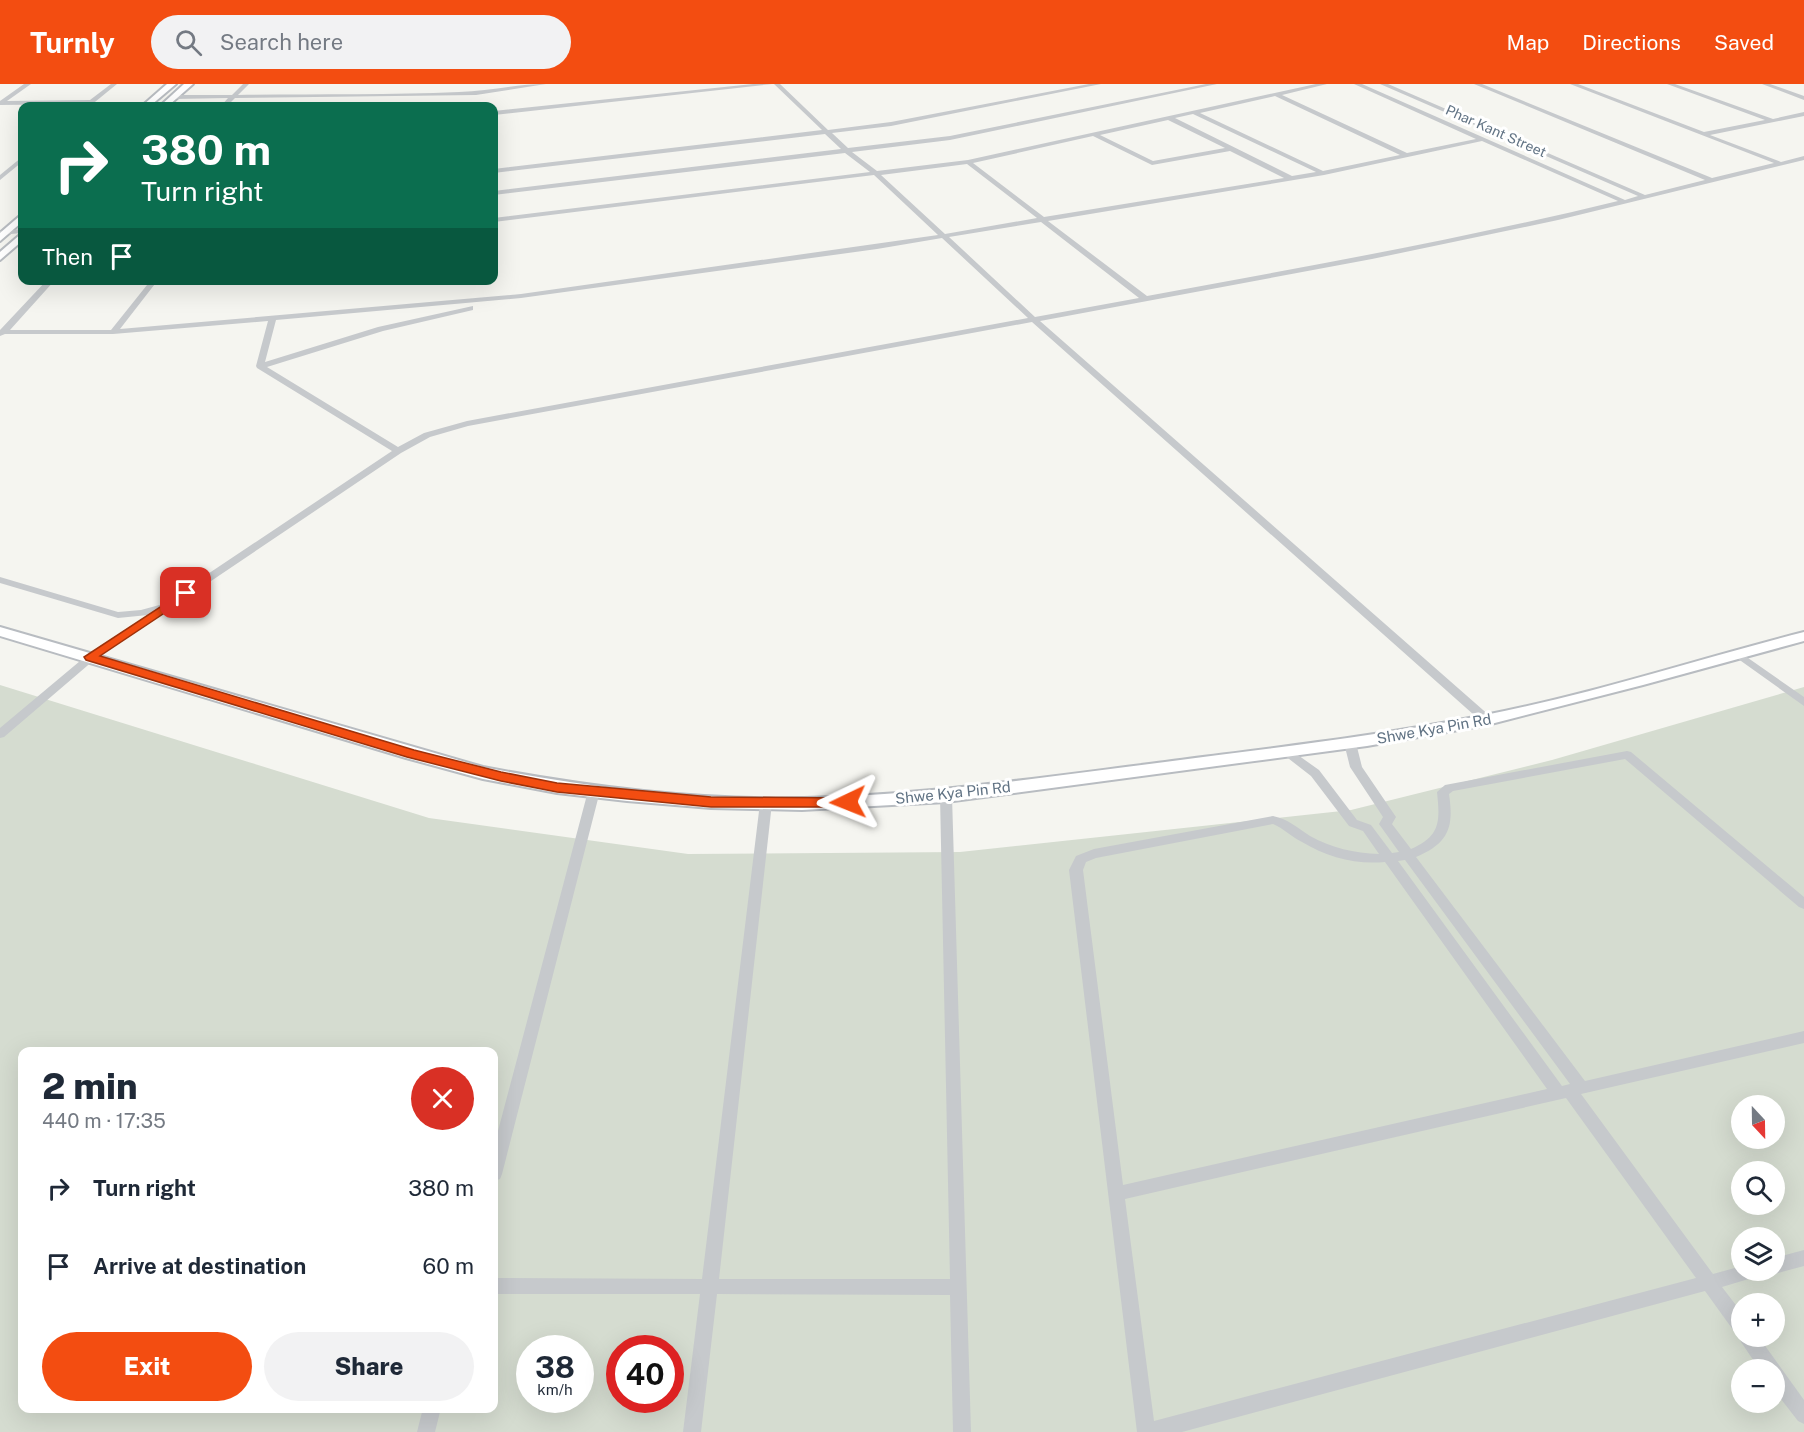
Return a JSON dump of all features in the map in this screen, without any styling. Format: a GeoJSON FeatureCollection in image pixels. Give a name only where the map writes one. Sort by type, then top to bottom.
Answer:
{"type":"FeatureCollection","features":[{"type":"Feature","properties":{"kind":"street"},"geometry":{"type":"LineString","coordinates":[[0,103],[28,84]]}},
{"type":"Feature","properties":{"kind":"street"},"geometry":{"type":"LineString","coordinates":[[91,102],[114,84]]}},
{"type":"Feature","properties":{"kind":"street"},"geometry":{"type":"LineString","coordinates":[[151,102],[172,84]]}},
{"type":"Feature","properties":{"kind":"street"},"geometry":{"type":"LineString","coordinates":[[169,102],[189,84]]}},
{"type":"Feature","properties":{"kind":"street"},"geometry":{"type":"LineString","coordinates":[[228,102],[246,84]]}},
{"type":"Feature","properties":{"kind":"street"},"geometry":{"type":"LineString","coordinates":[[174,98],[476,93],[543,84]]}},
{"type":"Feature","properties":{"kind":"street"},"geometry":{"type":"LineString","coordinates":[[498,113],[769,84]]}},
{"type":"Feature","properties":{"kind":"street"},"geometry":{"type":"LineString","coordinates":[[777,84],[829,131],[848,152],[944,236],[1032,318],[1487,720]]}},
{"type":"Feature","properties":{"kind":"street"},"geometry":{"type":"LineString","coordinates":[[498,171],[927,119],[1098,84]]}},
{"type":"Feature","properties":{"kind":"street"},"geometry":{"type":"LineString","coordinates":[[498,193],[848,152],[960,136],[1214,84]]}},
{"type":"Feature","properties":{"kind":"street"},"geometry":{"type":"LineString","coordinates":[[498,220],[968,162],[1324,84]]}},
{"type":"Feature","properties":{"kind":"street","name":"Phar Kant Street"},"geometry":{"type":"LineString","coordinates":[[1357,84],[1625,202]]}},
{"type":"Feature","properties":{"kind":"street"},"geometry":{"type":"LineString","coordinates":[[1383,84],[1645,197]]}},
{"type":"Feature","properties":{"kind":"street"},"geometry":{"type":"LineString","coordinates":[[1477,84],[1713,181]]}},
{"type":"Feature","properties":{"kind":"street"},"geometry":{"type":"LineString","coordinates":[[1573,84],[1780,164]]}},
{"type":"Feature","properties":{"kind":"street"},"geometry":{"type":"LineString","coordinates":[[1670,84],[1771,120]]}},
{"type":"Feature","properties":{"kind":"street"},"geometry":{"type":"LineString","coordinates":[[1765,84],[1804,98]]}},
{"type":"Feature","properties":{"kind":"street"},"geometry":{"type":"LineString","coordinates":[[1275,94],[1408,156]]}},
{"type":"Feature","properties":{"kind":"street"},"geometry":{"type":"LineString","coordinates":[[0,103],[18,103]]}},
{"type":"Feature","properties":{"kind":"street"},"geometry":{"type":"LineString","coordinates":[[1193,112],[1324,173]]}},
{"type":"Feature","properties":{"kind":"street"},"geometry":{"type":"LineString","coordinates":[[1704,134],[1804,114]]}},
{"type":"Feature","properties":{"kind":"street"},"geometry":{"type":"LineString","coordinates":[[1169,118],[1290,178]]}},
{"type":"Feature","properties":{"kind":"street"},"geometry":{"type":"LineString","coordinates":[[1095,135],[1152,163],[1229,149]]}},
{"type":"Feature","properties":{"kind":"street"},"geometry":{"type":"LineString","coordinates":[[1,333],[113,332],[521,296],[944,236],[1324,173],[1484,138]]}},
{"type":"Feature","properties":{"kind":"street"},"geometry":{"type":"LineString","coordinates":[[0,734],[90,657],[427,435],[467,424],[1372,257],[1625,202],[1804,158]]}},
{"type":"Feature","properties":{"kind":"street"},"geometry":{"type":"LineString","coordinates":[[0,178],[18,162]]}},
{"type":"Feature","properties":{"kind":"street"},"geometry":{"type":"LineString","coordinates":[[968,162],[1144,298]]}},
{"type":"Feature","properties":{"kind":"street"},"geometry":{"type":"LineString","coordinates":[[2,234],[18,220]]}},
{"type":"Feature","properties":{"kind":"street"},"geometry":{"type":"LineString","coordinates":[[2,234],[18,232]]}},
{"type":"Feature","properties":{"kind":"street"},"geometry":{"type":"LineString","coordinates":[[0,257],[18,240]]}},
{"type":"Feature","properties":{"kind":"street"},"geometry":{"type":"LineString","coordinates":[[1,333],[47,285]]}},
{"type":"Feature","properties":{"kind":"street"},"geometry":{"type":"LineString","coordinates":[[113,332],[151,285]]}},
{"type":"Feature","properties":{"kind":"street"},"geometry":{"type":"LineString","coordinates":[[260,366],[381,329],[521,296]]}},
{"type":"Feature","properties":{"kind":"street"},"geometry":{"type":"LineString","coordinates":[[260,366],[272,319]]}},
{"type":"Feature","properties":{"kind":"street"},"geometry":{"type":"LineString","coordinates":[[260,366],[398,452]]}},
{"type":"Feature","properties":{"kind":"street"},"geometry":{"type":"LineString","coordinates":[[0,580],[118,615],[142,613],[167,606]]}},
{"type":"Feature","properties":{"kind":"street","name":"Shwe Kya Pin Rd"},"geometry":{"type":"LineString","coordinates":[[0,631],[463,768],[557,787],[711,802],[766,803],[871,801],[946,796],[1350,743],[1487,720],[1638,682],[1804,636]]}},
{"type":"Feature","properties":{"kind":"street"},"geometry":{"type":"LineString","coordinates":[[1738,654],[1804,702]]}},
{"type":"Feature","properties":{"kind":"street"},"geometry":{"type":"LineString","coordinates":[[1350,743],[1356,767],[1390,817],[1385,824],[1408,854],[1570,1091],[1731,1313]]}},
{"type":"Feature","properties":{"kind":"street"},"geometry":{"type":"LineString","coordinates":[[1288,752],[1315,773],[1353,823],[1368,828],[1570,1091]]}},
{"type":"Feature","properties":{"kind":"street"},"geometry":{"type":"LineString","coordinates":[[1731,1277],[1147,1432],[1076,870],[1081,859],[1094,854],[1274,820],[1281,822],[1311,842],[1339,854],[1370,859],[1390,858],[1425,847],[1443,829],[1443,792],[1449,788],[1627,755],[1804,904]]}},
{"type":"Feature","properties":{"kind":"street"},"geometry":{"type":"LineString","coordinates":[[498,1159],[594,791]]}},
{"type":"Feature","properties":{"kind":"street"},"geometry":{"type":"LineString","coordinates":[[946,796],[962,1432]]}},
{"type":"Feature","properties":{"kind":"street"},"geometry":{"type":"LineString","coordinates":[[692,1432],[766,803]]}},
{"type":"Feature","properties":{"kind":"street"},"geometry":{"type":"LineString","coordinates":[[1116,1194],[1804,1037]]}},
{"type":"Feature","properties":{"kind":"street"},"geometry":{"type":"LineString","coordinates":[[1785,1263],[1804,1258]]}},
{"type":"Feature","properties":{"kind":"street"},"geometry":{"type":"LineString","coordinates":[[498,1286],[959,1287]]}},
{"type":"Feature","properties":{"kind":"street"},"geometry":{"type":"LineString","coordinates":[[1785,1389],[1804,1414]]}},
{"type":"Feature","properties":{"kind":"street"},"geometry":{"type":"LineString","coordinates":[[426,1432],[431,1413]]}},
{"type":"Feature","properties":{"kind":"shaded area"},"geometry":{"type":"Polygon","coordinates":[[[0,685],[429,818],[688,854],[960,852],[1351,810],[1552,760],[1804,687],[1804,1432],[0,1432],[0,685]]]}},
{"type":"Feature","properties":{"kind":"route"},"geometry":{"type":"LineString","coordinates":[[186,593],[90,657],[412,754],[501,777],[557,787],[711,802],[802,804],[848,802]]}}]}
